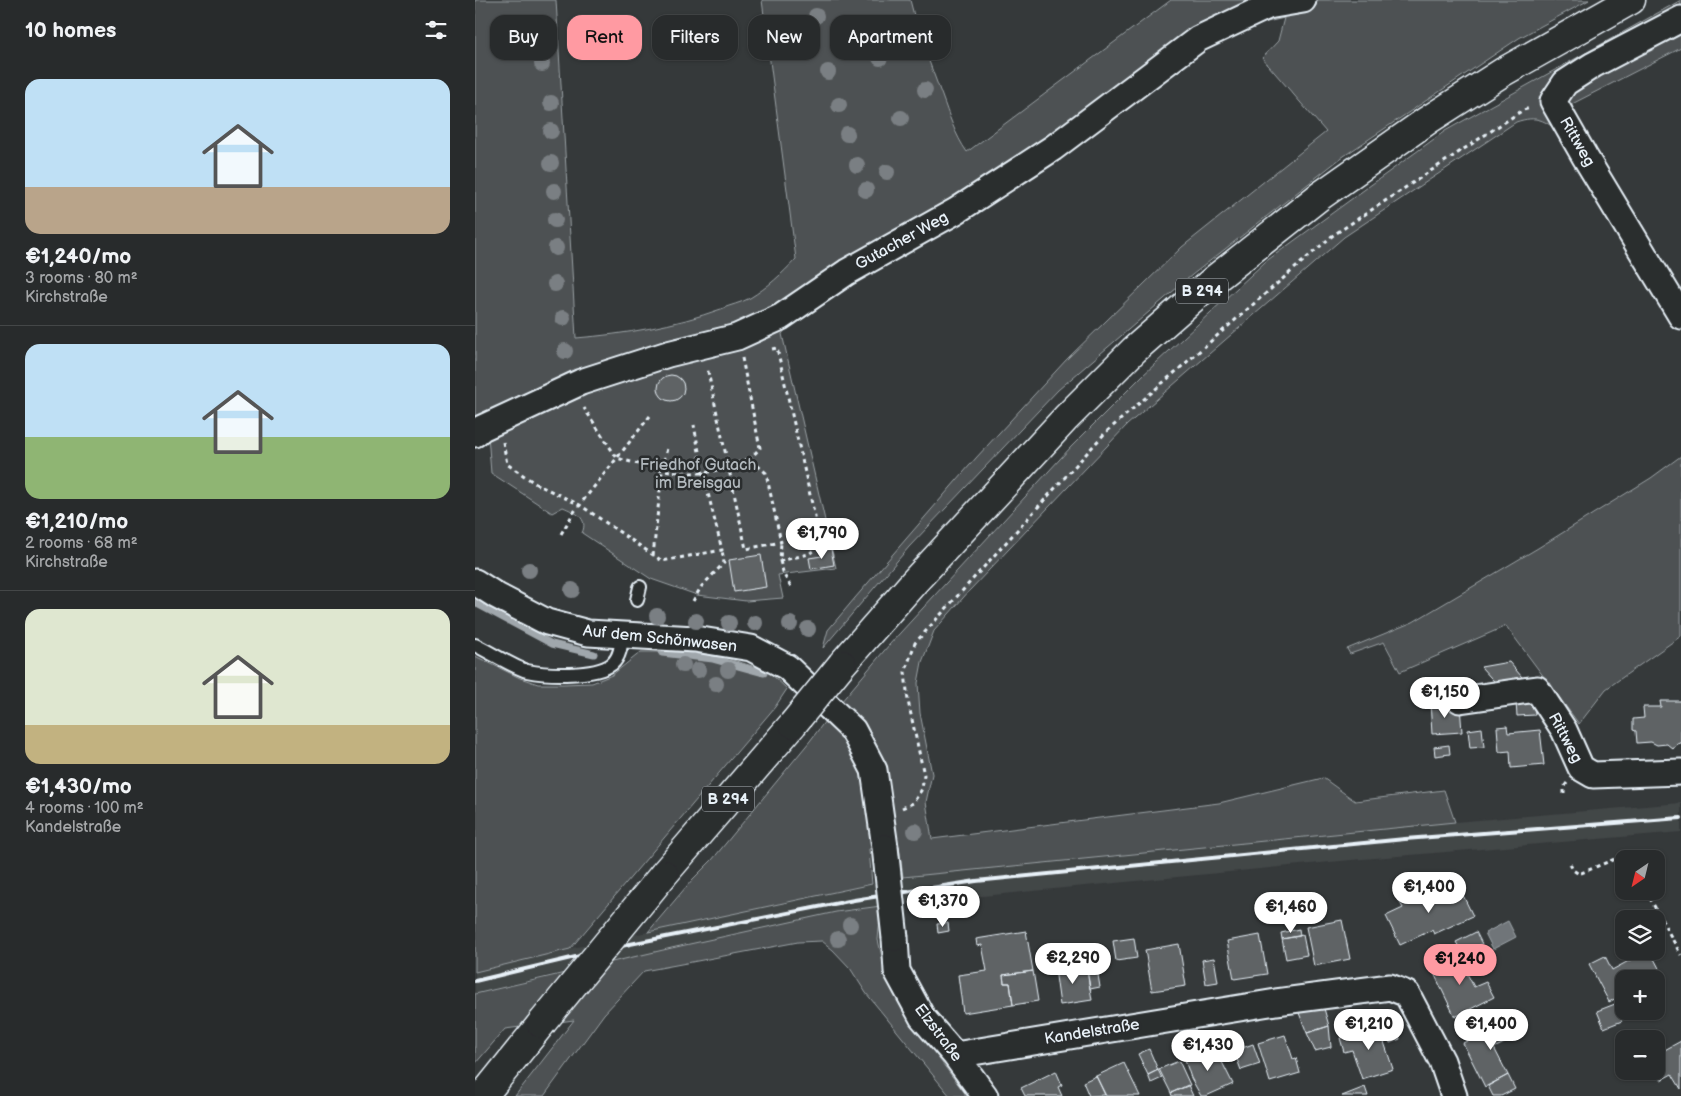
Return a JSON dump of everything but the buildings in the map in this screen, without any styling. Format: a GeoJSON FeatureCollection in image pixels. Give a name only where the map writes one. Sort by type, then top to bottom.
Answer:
{"type":"FeatureCollection","features":[{"type":"Feature","properties":{"kind":"highway","name":"B 294"},"geometry":{"type":"LineString","coordinates":[[483,1096],[664,874],[842,664],[914,582],[1066,418],[1134,350],[1215,279],[1320,196],[1428,120],[1503,72],[1631,0]]}},
{"type":"Feature","properties":{"kind":"street","name":"Gutacher Weg"},"geometry":{"type":"LineString","coordinates":[[475,434],[482,428],[581,382],[668,354],[737,337],[781,318],[847,272],[956,211],[1053,148],[1198,39],[1268,6],[1303,0]]}},
{"type":"Feature","properties":{"kind":"street","name":"Rittweg"},"geometry":{"type":"LineString","coordinates":[[1681,19],[1593,65],[1565,83],[1553,100],[1585,157],[1681,316]]}},
{"type":"Feature","properties":{"kind":"street","name":"Auf dem Schönwasen"},"geometry":{"type":"LineString","coordinates":[[475,582],[497,596],[547,622],[588,633],[695,639],[751,648],[787,666],[853,730],[874,770],[895,938]]}},
{"type":"Feature","properties":{"kind":"street","name":"Rittweg"},"geometry":{"type":"LineString","coordinates":[[1460,700],[1537,688],[1563,730],[1581,768],[1593,775],[1681,772]]}},
{"type":"Feature","properties":{"kind":"street","name":"Elzstraße"},"geometry":{"type":"LineString","coordinates":[[895,938],[897,971],[923,1017],[955,1055],[985,1096]]}},
{"type":"Feature","properties":{"kind":"street","name":"Kandelstraße"},"geometry":{"type":"LineString","coordinates":[[955,1055],[1276,1002],[1390,987],[1407,994],[1442,1061],[1454,1096]]}},
{"type":"Feature","properties":{"kind":"lane"},"geometry":{"type":"LineString","coordinates":[[637,600],[640,587]]}},
{"type":"Feature","properties":{"kind":"lane"},"geometry":{"type":"LineString","coordinates":[[475,644],[526,670],[563,674],[601,670],[611,664],[617,658],[622,636]]}},
{"type":"Feature","properties":{"kind":"path"},"geometry":{"type":"LineString","coordinates":[[880,812],[901,809],[913,803],[922,789],[924,775],[908,701],[905,672],[915,643],[1105,433],[1332,236],[1523,110],[1553,100]]}},
{"type":"Feature","properties":{"kind":"path"},"geometry":{"type":"LineString","coordinates":[[575,412],[584,408],[617,458],[662,471],[703,473],[750,459],[760,448],[737,337]]}},
{"type":"Feature","properties":{"kind":"path"},"geometry":{"type":"LineString","coordinates":[[768,350],[777,348],[821,544],[809,554],[780,562]]}},
{"type":"Feature","properties":{"kind":"path"},"geometry":{"type":"LineString","coordinates":[[706,363],[746,549],[781,542]]}},
{"type":"Feature","properties":{"kind":"path"},"geometry":{"type":"LineString","coordinates":[[561,534],[580,506],[650,416]]}},
{"type":"Feature","properties":{"kind":"path"},"geometry":{"type":"LineString","coordinates":[[693,601],[701,587],[725,563],[703,473],[694,425]]}},
{"type":"Feature","properties":{"kind":"path"},"geometry":{"type":"LineString","coordinates":[[503,440],[507,464],[536,484],[580,506],[653,557],[662,561],[722,550]]}},
{"type":"Feature","properties":{"kind":"path"},"geometry":{"type":"LineString","coordinates":[[653,557],[662,471],[667,448]]}},
{"type":"Feature","properties":{"kind":"path"},"geometry":{"type":"LineString","coordinates":[[750,459],[766,473],[781,542],[780,562],[784,575],[793,590]]}},
{"type":"Feature","properties":{"kind":"path"},"geometry":{"type":"LineString","coordinates":[[1570,864],[1573,870],[1579,874],[1615,859]]}},
{"type":"Feature","properties":{"kind":"path"},"geometry":{"type":"LineString","coordinates":[[1651,900],[1681,955]]}},
{"type":"Feature","properties":{"kind":"shaded area"},"geometry":{"type":"Polygon","coordinates":[[[1681,803],[1681,832],[1351,860],[881,906],[546,976],[475,994],[475,972],[563,950],[911,876],[1455,822],[1681,803]]]}},
{"type":"Feature","properties":{"kind":"shaded area"},"geometry":{"type":"Polygon","coordinates":[[[1508,921],[1516,937],[1493,949],[1485,933],[1508,921]]]}},
{"type":"Feature","properties":{"kind":"green space","name":"Friedhof Gutach im Breisgau"},"geometry":{"type":"Polygon","coordinates":[[[475,0],[556,0],[557,15],[490,15],[490,60],[557,60],[557,17],[576,338],[631,332],[668,325],[739,303],[763,289],[796,259],[770,60],[820,60],[820,15],[764,15],[762,0],[910,0],[914,15],[830,15],[830,60],[928,60],[950,118],[967,152],[1171,0],[1589,0],[1519,38],[1341,158],[1192,275],[1058,390],[909,547],[823,648],[828,630],[855,598],[976,458],[1067,359],[1182,247],[1326,132],[1262,58],[1278,41],[1284,18],[1238,29],[1208,46],[855,277],[792,322],[782,334],[836,568],[778,575],[783,598],[746,601],[697,595],[651,579],[582,533],[584,523],[576,513],[563,507],[552,513],[491,473],[488,435],[475,429],[475,0]]]}},
{"type":"Feature","properties":{"kind":"green space"},"geometry":{"type":"Polygon","coordinates":[[[1681,0],[1681,48],[1572,104],[1572,114],[1561,133],[1540,120],[1529,119],[1516,122],[1344,237],[1127,425],[970,590],[934,631],[922,662],[918,683],[920,713],[932,774],[926,802],[932,839],[1219,803],[1323,778],[1355,801],[1444,790],[1455,822],[903,877],[899,846],[869,849],[872,884],[648,932],[692,880],[712,860],[889,645],[1071,447],[1142,376],[1265,262],[1445,131],[1681,0]]]}},
{"type":"Feature","properties":{"kind":"green space"},"geometry":{"type":"Polygon","coordinates":[[[1681,456],[1681,636],[1606,689],[1579,724],[1506,626],[1400,672],[1384,642],[1350,654],[1347,649],[1413,622],[1538,548],[1651,478],[1681,456]]]}},
{"type":"Feature","properties":{"kind":"green space"},"geometry":{"type":"Polygon","coordinates":[[[641,652],[699,652],[726,658],[770,673],[787,689],[775,707],[570,949],[475,972],[475,656],[520,678],[538,684],[563,684],[592,683],[612,675],[641,652]]]}},
{"type":"Feature","properties":{"kind":"green space"},"geometry":{"type":"Polygon","coordinates":[[[881,906],[878,940],[888,982],[906,1015],[967,1096],[950,1096],[866,993],[850,968],[822,941],[798,942],[644,971],[604,1014],[544,1096],[515,1096],[574,1020],[505,1029],[475,1064],[475,994],[836,912],[881,906]]]}},
{"type":"Feature","properties":{"kind":"waterway"},"geometry":{"type":"LineString","coordinates":[[475,603],[552,644],[594,654]]}},
{"type":"Feature","properties":{"kind":"waterway"},"geometry":{"type":"LineString","coordinates":[[662,653],[713,659],[764,673]]}},
{"type":"Feature","properties":{"kind":"railway"},"geometry":{"type":"LineString","coordinates":[[475,981],[630,944],[854,900],[976,881],[1405,839],[1681,818]]}}]}
